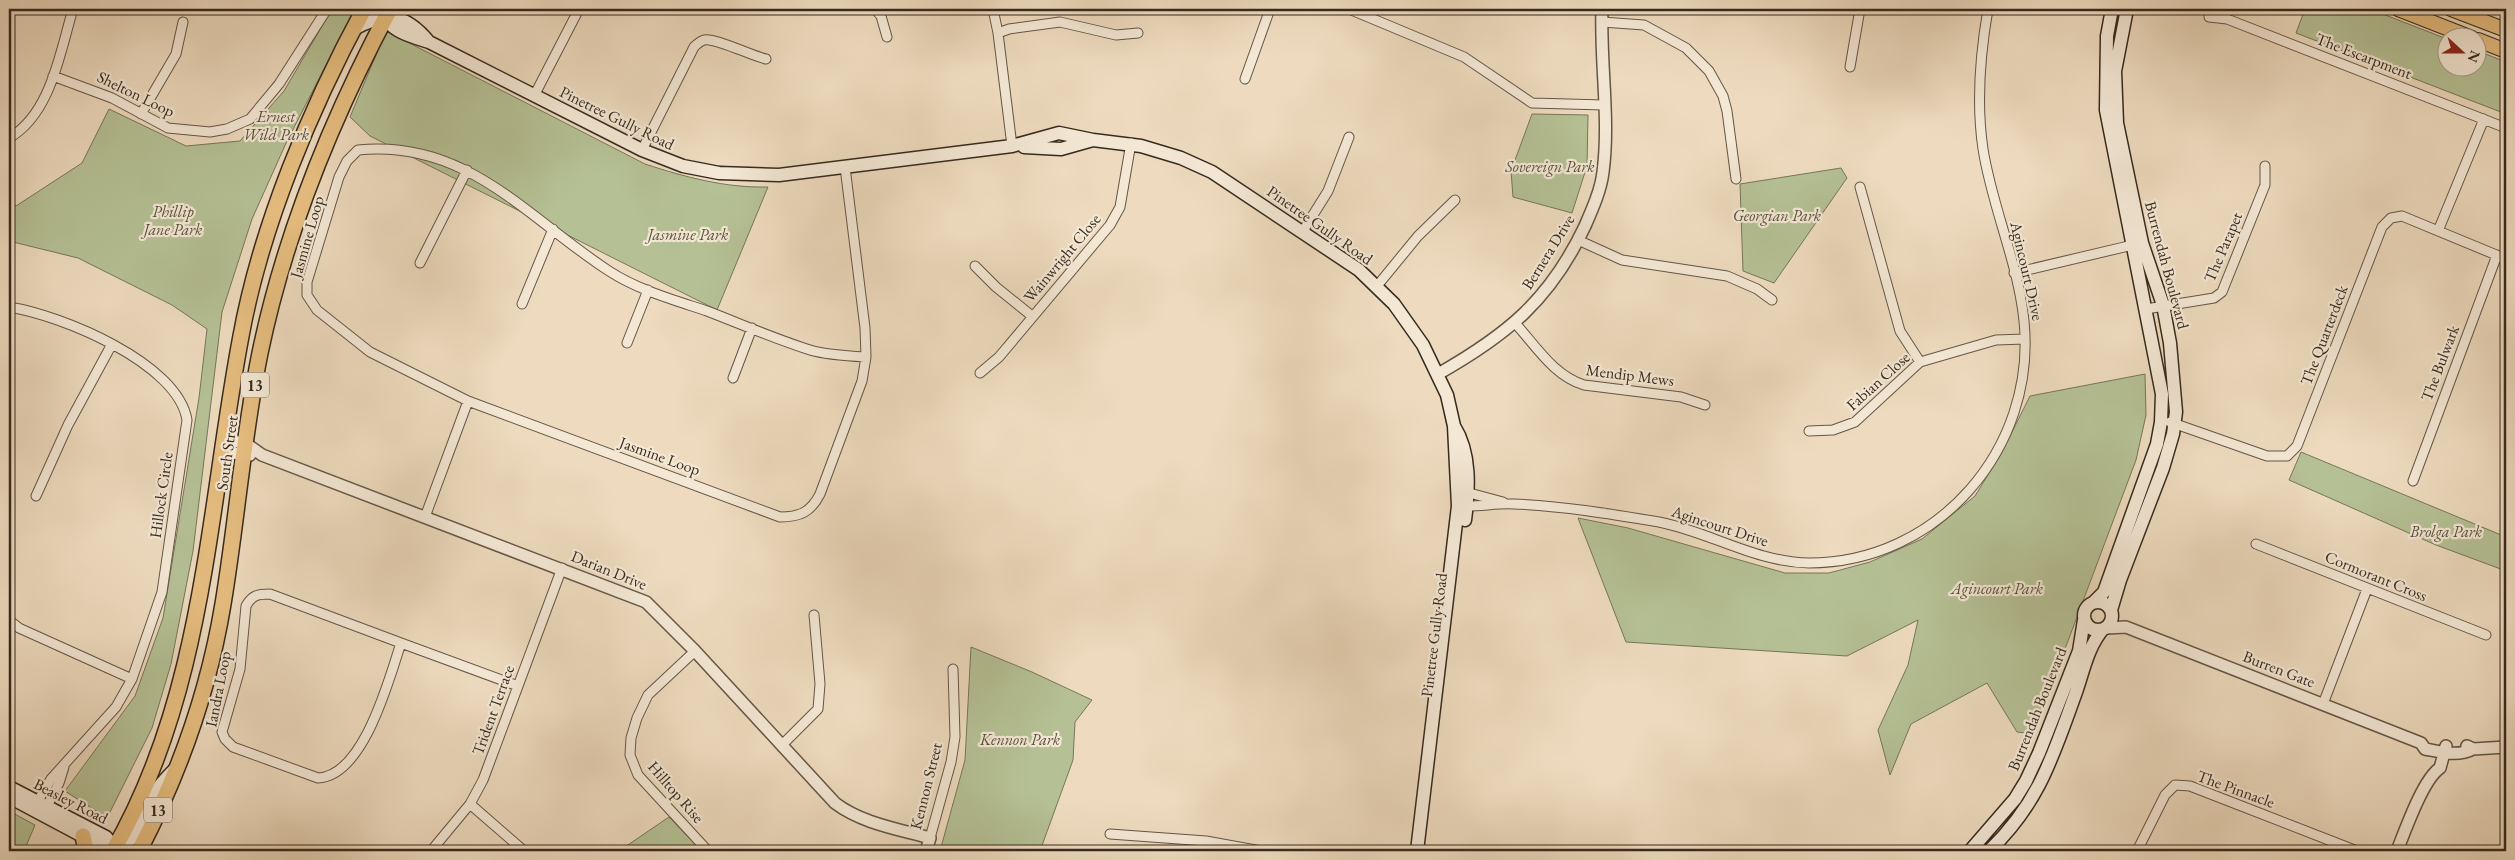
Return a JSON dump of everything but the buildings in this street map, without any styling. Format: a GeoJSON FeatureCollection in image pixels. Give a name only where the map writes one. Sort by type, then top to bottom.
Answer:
{"type":"FeatureCollection","features":[{"type":"Feature","properties":{"kind":"highway","name":"South Street"},"geometry":{"type":"LineString","coordinates":[[115,850],[145,787],[167,728],[185,669],[196,620],[241,334],[259,262],[301,142],[364,9]]}},
{"type":"Feature","properties":{"kind":"highway","name":"South Street"},"geometry":{"type":"LineString","coordinates":[[139,851],[176,768],[198,710],[216,638],[244,449],[270,312],[298,216],[340,110],[387,11]]}},
{"type":"Feature","properties":{"kind":"highway"},"geometry":{"type":"LineString","coordinates":[[83,836],[86,851]]}},
{"type":"Feature","properties":{"kind":"main road","name":"Burrendah Boulevard"},"geometry":{"type":"LineString","coordinates":[[2112,9],[2107,36],[2104,95],[2112,149],[2137,244],[2163,305],[2175,388],[2175,422],[2163,468],[2120,580],[2112,612]]}},
{"type":"Feature","properties":{"kind":"main road","name":"Burrendah Boulevard"},"geometry":{"type":"LineString","coordinates":[[2094,602],[2103,595],[2108,584],[2149,470],[2161,422],[2162,394],[2146,309],[2116,122],[2115,71],[2128,9]]}},
{"type":"Feature","properties":{"kind":"main road"},"geometry":{"type":"LineString","coordinates":[[2398,9],[2446,28]]}},
{"type":"Feature","properties":{"kind":"main road"},"geometry":{"type":"LineString","coordinates":[[2451,9],[2506,30]]}},
{"type":"Feature","properties":{"kind":"main road"},"geometry":{"type":"LineString","coordinates":[[354,28],[387,11]]}},
{"type":"Feature","properties":{"kind":"main road","name":"Pinetree Gully Road"},"geometry":{"type":"LineString","coordinates":[[387,11],[419,30],[429,42],[642,150],[683,166],[734,175],[779,175],[1012,146],[1059,133],[1093,140],[1130,143],[1181,158],[1212,172],[1303,231],[1377,286],[1411,325],[1438,374],[1447,395],[1454,426],[1463,491],[1426,851]]}},
{"type":"Feature","properties":{"kind":"main road"},"geometry":{"type":"LineString","coordinates":[[2488,44],[2506,51]]}},
{"type":"Feature","properties":{"kind":"main road","name":"Pinetree Gully Road"},"geometry":{"type":"LineString","coordinates":[[1417,851],[1462,506]]}},
{"type":"Feature","properties":{"kind":"main road"},"geometry":{"type":"LineString","coordinates":[[2094,602],[2103,602],[2112,612],[2111,622],[2105,628],[2092,629],[2084,620],[2085,610],[2094,602]]}},
{"type":"Feature","properties":{"kind":"main road","name":"Burrendah Boulevard"},"geometry":{"type":"LineString","coordinates":[[1970,851],[2013,801],[2026,781],[2040,753],[2079,651],[2084,620]]}},
{"type":"Feature","properties":{"kind":"main road","name":"Burrendah Boulevard"},"geometry":{"type":"LineString","coordinates":[[1989,851],[2011,829],[2045,778],[2088,654],[2105,628]]}},
{"type":"Feature","properties":{"kind":"main road","name":"Beasley Road"},"geometry":{"type":"LineString","coordinates":[[9,787],[83,836],[101,846],[115,850],[131,840],[155,791],[176,768]]}},
{"type":"Feature","properties":{"kind":"main road","name":"Beasley Road"},"geometry":{"type":"LineString","coordinates":[[9,797],[40,808],[106,837],[115,850]]}},
{"type":"Feature","properties":{"kind":"street"},"geometry":{"type":"LineString","coordinates":[[10,134],[32,118],[53,76],[72,9]]}},
{"type":"Feature","properties":{"kind":"street","name":"Shelton Loop"},"geometry":{"type":"LineString","coordinates":[[53,76],[89,88],[168,128],[190,132],[210,132],[227,129],[250,119],[279,84],[327,9]]}},
{"type":"Feature","properties":{"kind":"street"},"geometry":{"type":"LineString","coordinates":[[534,96],[579,9]]}},
{"type":"Feature","properties":{"kind":"street"},"geometry":{"type":"LineString","coordinates":[[875,9],[881,16],[887,37]]}},
{"type":"Feature","properties":{"kind":"street"},"geometry":{"type":"LineString","coordinates":[[993,9],[998,33],[1012,146]]}},
{"type":"Feature","properties":{"kind":"street"},"geometry":{"type":"LineString","coordinates":[[1245,79],[1270,9]]}},
{"type":"Feature","properties":{"kind":"street"},"geometry":{"type":"LineString","coordinates":[[1349,9],[1464,57],[1532,103],[1604,106]]}},
{"type":"Feature","properties":{"kind":"street","name":"Bernera Drive"},"geometry":{"type":"LineString","coordinates":[[1438,374],[1477,351],[1516,323],[1538,301],[1578,240],[1592,209],[1603,173],[1602,9]]}},
{"type":"Feature","properties":{"kind":"street"},"geometry":{"type":"LineString","coordinates":[[1850,68],[1860,9]]}},
{"type":"Feature","properties":{"kind":"street","name":"Agincourt Drive"},"geometry":{"type":"LineString","coordinates":[[1462,506],[1510,504],[1564,508],[1661,523],[1751,553],[1787,562],[1834,561],[1881,551],[1938,521],[1966,497],[1998,452],[2015,411],[2025,339],[2020,296],[1983,149],[1979,91],[1982,41],[1988,9]]}},
{"type":"Feature","properties":{"kind":"street","name":"The Escarpment"},"geometry":{"type":"LineString","coordinates":[[2209,17],[2227,19],[2506,128]]}},
{"type":"Feature","properties":{"kind":"street"},"geometry":{"type":"LineString","coordinates":[[141,114],[176,54],[182,22]]}},
{"type":"Feature","properties":{"kind":"street"},"geometry":{"type":"LineString","coordinates":[[998,33],[1009,29],[1060,22],[1116,35],[1138,33]]}},
{"type":"Feature","properties":{"kind":"street"},"geometry":{"type":"LineString","coordinates":[[1602,22],[1644,25],[1686,48],[1709,71],[1720,91],[1727,111],[1736,179]]}},
{"type":"Feature","properties":{"kind":"street"},"geometry":{"type":"LineString","coordinates":[[642,150],[694,47],[703,40],[716,40],[745,54],[766,60]]}},
{"type":"Feature","properties":{"kind":"street"},"geometry":{"type":"LineString","coordinates":[[2438,231],[2484,119]]}},
{"type":"Feature","properties":{"kind":"street"},"geometry":{"type":"LineString","coordinates":[[1303,231],[1328,190],[1349,137]]}},
{"type":"Feature","properties":{"kind":"street","name":"Wainwright Close"},"geometry":{"type":"LineString","coordinates":[[980,373],[999,357],[1110,225],[1120,207],[1130,143]]}},
{"type":"Feature","properties":{"kind":"street","name":"Jasmine Loop"},"geometry":{"type":"LineString","coordinates":[[845,167],[865,328],[866,357],[862,381],[820,494],[815,504],[806,513],[795,517],[780,517],[468,400],[370,352],[317,310],[307,295],[307,282],[340,177],[347,161],[358,150],[377,148],[435,157],[467,170],[490,183],[610,272],[648,290],[810,350],[866,357]]}},
{"type":"Feature","properties":{"kind":"street","name":"The Parapet"},"geometry":{"type":"LineString","coordinates":[[2146,309],[2214,298],[2222,292],[2264,185],[2265,166]]}},
{"type":"Feature","properties":{"kind":"street"},"geometry":{"type":"LineString","coordinates":[[420,264],[467,170]]}},
{"type":"Feature","properties":{"kind":"street"},"geometry":{"type":"LineString","coordinates":[[1860,187],[1900,331],[1920,362]]}},
{"type":"Feature","properties":{"kind":"street"},"geometry":{"type":"LineString","coordinates":[[1377,286],[1418,236],[1455,200]]}},
{"type":"Feature","properties":{"kind":"street","name":"The Quarterdeck"},"geometry":{"type":"LineString","coordinates":[[2161,422],[2175,422],[2267,456],[2287,456],[2298,446],[2382,227],[2391,218],[2402,216],[2506,259]]}},
{"type":"Feature","properties":{"kind":"street"},"geometry":{"type":"LineString","coordinates":[[522,304],[553,229]]}},
{"type":"Feature","properties":{"kind":"street"},"geometry":{"type":"LineString","coordinates":[[1578,240],[1622,260],[1728,276],[1757,289],[1772,300]]}},
{"type":"Feature","properties":{"kind":"street"},"geometry":{"type":"LineString","coordinates":[[2014,273],[2137,244]]}},
{"type":"Feature","properties":{"kind":"street","name":"The Bulwark"},"geometry":{"type":"LineString","coordinates":[[2413,481],[2497,255]]}},
{"type":"Feature","properties":{"kind":"street"},"geometry":{"type":"LineString","coordinates":[[975,266],[996,287],[1032,316]]}},
{"type":"Feature","properties":{"kind":"street"},"geometry":{"type":"LineString","coordinates":[[627,343],[648,290]]}},
{"type":"Feature","properties":{"kind":"street","name":"Hillock Circle"},"geometry":{"type":"LineString","coordinates":[[9,307],[58,318],[85,329],[132,355],[180,399],[185,408],[187,420],[162,592],[132,679],[116,707],[64,767],[51,779],[40,808]]}},
{"type":"Feature","properties":{"kind":"street","name":"Mendip Mews"},"geometry":{"type":"LineString","coordinates":[[1516,323],[1559,373],[1570,381],[1584,385],[1681,396],[1705,404]]}},
{"type":"Feature","properties":{"kind":"street"},"geometry":{"type":"LineString","coordinates":[[733,378],[752,328]]}},
{"type":"Feature","properties":{"kind":"street","name":"Fabian Close"},"geometry":{"type":"LineString","coordinates":[[1809,431],[1833,430],[1855,422],[1920,362],[1996,340],[2025,339]]}},
{"type":"Feature","properties":{"kind":"street"},"geometry":{"type":"LineString","coordinates":[[36,496],[68,424],[112,344]]}},
{"type":"Feature","properties":{"kind":"street"},"geometry":{"type":"LineString","coordinates":[[424,517],[468,400]]}},
{"type":"Feature","properties":{"kind":"street","name":"Darian Drive"},"geometry":{"type":"LineString","coordinates":[[224,446],[244,449],[262,455],[562,568],[646,602],[695,650],[834,803],[847,812],[930,838]]}},
{"type":"Feature","properties":{"kind":"street","name":"Agincourt Drive"},"geometry":{"type":"LineString","coordinates":[[1463,491],[1510,504]]}},
{"type":"Feature","properties":{"kind":"street","name":"Cormorant Cross"},"geometry":{"type":"LineString","coordinates":[[2256,544],[2486,634]]}},
{"type":"Feature","properties":{"kind":"street","name":"Trident Terrace"},"geometry":{"type":"LineString","coordinates":[[431,851],[470,804],[483,780],[562,568]]}},
{"type":"Feature","properties":{"kind":"street"},"geometry":{"type":"LineString","coordinates":[[2323,704],[2367,589]]}},
{"type":"Feature","properties":{"kind":"street","name":"Iandra Loop"},"geometry":{"type":"LineString","coordinates":[[401,643],[374,724],[362,744],[337,772],[328,778],[318,778],[233,747],[225,739],[222,732],[240,669],[246,606],[251,598],[259,594],[270,594],[518,686]]}},
{"type":"Feature","properties":{"kind":"street","name":"Burren Gate"},"geometry":{"type":"LineString","coordinates":[[2112,612],[2126,627]]}},
{"type":"Feature","properties":{"kind":"street"},"geometry":{"type":"LineString","coordinates":[[782,745],[818,709],[820,684],[814,615]]}},
{"type":"Feature","properties":{"kind":"street"},"geometry":{"type":"LineString","coordinates":[[9,620],[19,628],[132,679]]}},
{"type":"Feature","properties":{"kind":"street","name":"Burren Gate"},"geometry":{"type":"LineString","coordinates":[[2105,628],[2126,627],[2421,743],[2425,749],[2441,748]]}},
{"type":"Feature","properties":{"kind":"street","name":"Hilltop Rise"},"geometry":{"type":"LineString","coordinates":[[695,650],[648,696],[637,718],[631,738],[630,755],[638,776],[708,851]]}},
{"type":"Feature","properties":{"kind":"street","name":"Kennon Street"},"geometry":{"type":"LineString","coordinates":[[926,851],[951,762],[955,737],[953,669]]}},
{"type":"Feature","properties":{"kind":"street"},"geometry":{"type":"LineString","coordinates":[[2396,851],[2418,803],[2435,771],[2440,768],[2441,748],[2465,753],[2473,749],[2506,748]]}},
{"type":"Feature","properties":{"kind":"street","name":"The Pinnacle"},"geometry":{"type":"LineString","coordinates":[[2137,851],[2165,795],[2174,786],[2190,786],[2357,851]]}},
{"type":"Feature","properties":{"kind":"street"},"geometry":{"type":"LineString","coordinates":[[470,804],[524,851]]}},
{"type":"Feature","properties":{"kind":"street"},"geometry":{"type":"LineString","coordinates":[[1110,834],[1206,841],[1261,851]]}},
{"type":"Feature","properties":{"kind":"green space","name":"Phillip Jane Park"},"geometry":{"type":"Polygon","coordinates":[[[332,9],[355,9],[287,141],[252,219],[222,312],[193,551],[171,664],[152,728],[107,818],[65,791],[135,696],[163,618],[199,398],[207,329],[172,305],[78,258],[9,241],[9,198],[16,206],[82,163],[109,109],[186,146],[240,141],[284,91],[332,9]]]}},
{"type":"Feature","properties":{"kind":"green space"},"geometry":{"type":"Polygon","coordinates":[[[2305,9],[2370,9],[2438,35],[2438,78],[2488,78],[2488,55],[2506,62],[2506,114],[2296,33],[2305,9]]]}},
{"type":"Feature","properties":{"kind":"green space","name":"Jasmine Park"},"geometry":{"type":"Polygon","coordinates":[[[386,31],[645,164],[721,184],[768,187],[717,310],[370,136],[350,117],[386,31]]]}},
{"type":"Feature","properties":{"kind":"green space","name":"Sovereign Park"},"geometry":{"type":"Polygon","coordinates":[[[1532,114],[1588,115],[1587,166],[1572,213],[1513,197],[1511,171],[1532,114]]]}},
{"type":"Feature","properties":{"kind":"green space","name":"Georgian Park"},"geometry":{"type":"Polygon","coordinates":[[[1841,168],[1847,178],[1774,283],[1743,271],[1740,184],[1841,168]]]}},
{"type":"Feature","properties":{"kind":"green space","name":"Agincourt Park"},"geometry":{"type":"Polygon","coordinates":[[[2145,374],[2146,415],[2136,460],[2033,734],[2017,732],[1987,683],[1911,724],[1890,775],[1878,730],[1908,665],[1918,620],[1847,656],[1626,642],[1578,518],[1628,528],[1785,573],[1829,573],[1870,562],[1922,539],[1975,496],[2002,452],[2030,396],[2145,374]]]}},
{"type":"Feature","properties":{"kind":"green space","name":"Brolga Park"},"geometry":{"type":"Polygon","coordinates":[[[2301,452],[2506,537],[2506,571],[2436,545],[2289,480],[2301,452]]]}},
{"type":"Feature","properties":{"kind":"green space","name":"Kennon Park"},"geometry":{"type":"Polygon","coordinates":[[[971,647],[1032,672],[1092,700],[1075,722],[1073,760],[1040,851],[940,851],[965,760],[971,647]]]}},
{"type":"Feature","properties":{"kind":"green space"},"geometry":{"type":"Polygon","coordinates":[[[9,811],[35,825],[24,851],[9,851],[9,811]]]}},
{"type":"Feature","properties":{"kind":"green space"},"geometry":{"type":"Polygon","coordinates":[[[669,817],[697,846],[693,851],[619,851],[669,817]]]}},
{"type":"Feature","properties":{"kind":"park label","name":"Ernest Wild Park"},"geometry":{"type":"Point","coordinates":[276,125]}}]}
